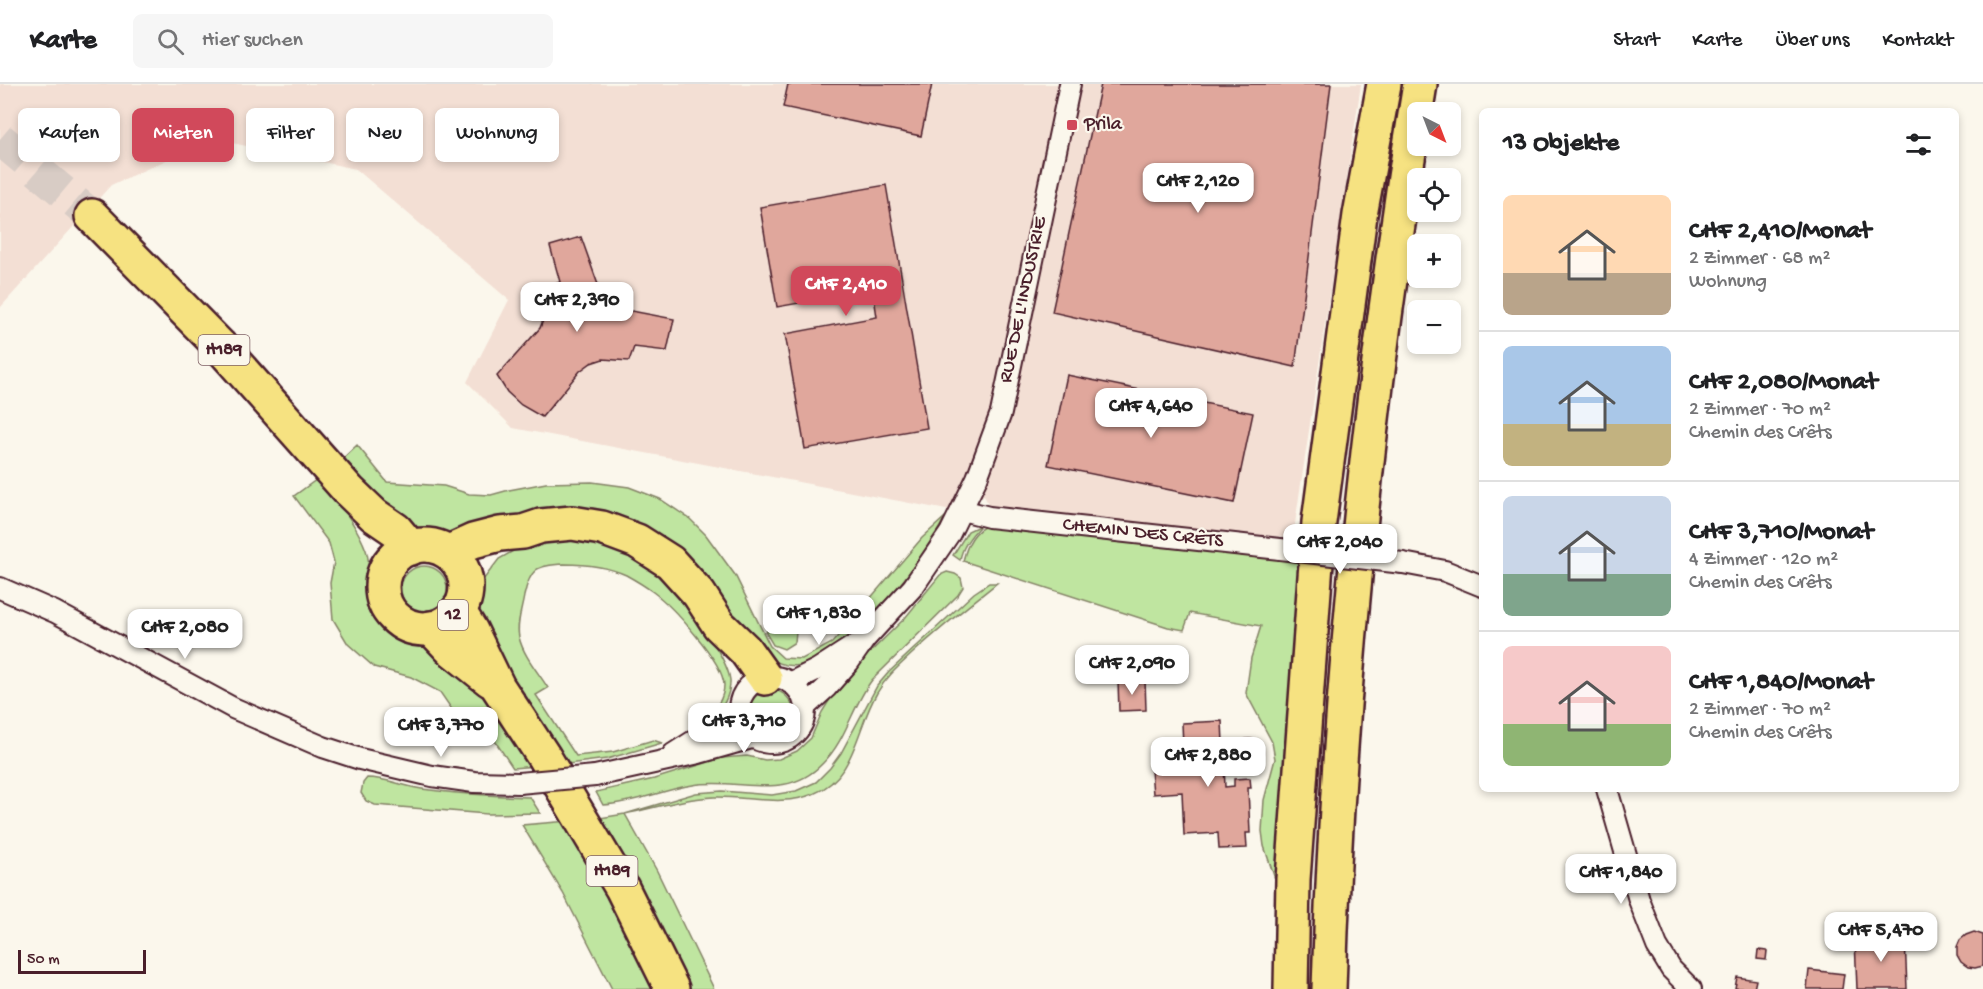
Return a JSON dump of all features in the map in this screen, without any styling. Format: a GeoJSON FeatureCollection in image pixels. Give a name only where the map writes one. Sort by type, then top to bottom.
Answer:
{"type":"FeatureCollection","features":[{"type":"Feature","properties":{"kind":"highway"},"geometry":{"type":"LineString","coordinates":[[1292,989],[1293,879],[1319,522],[1360,215],[1384,84]]}},
{"type":"Feature","properties":{"kind":"highway"},"geometry":{"type":"LineString","coordinates":[[1308,989],[1310,876],[1339,489],[1376,221],[1400,84]]}},
{"type":"Feature","properties":{"kind":"highway"},"geometry":{"type":"LineString","coordinates":[[1329,989],[1337,803],[1359,530],[1392,262],[1420,84]]}},
{"type":"Feature","properties":{"kind":"highway","name":"H189"},"geometry":{"type":"LineString","coordinates":[[92,216],[219,345],[349,491],[376,547],[400,557]]}},
{"type":"Feature","properties":{"kind":"highway"},"geometry":{"type":"LineString","coordinates":[[400,557],[430,546],[457,565],[523,532],[541,526],[572,524],[602,528],[637,541],[670,562],[699,594],[719,625],[734,669],[760,690]]}},
{"type":"Feature","properties":{"kind":"highway","name":"12"},"geometry":{"type":"LineString","coordinates":[[400,557],[382,577],[381,587],[384,601],[392,615],[403,624],[418,629],[431,628],[442,623],[458,610],[464,599],[466,587],[457,565]]}},
{"type":"Feature","properties":{"kind":"highway","name":"12"},"geometry":{"type":"LineString","coordinates":[[458,610],[471,631],[498,687]]}},
{"type":"Feature","properties":{"kind":"highway","name":"12"},"geometry":{"type":"LineString","coordinates":[[431,628],[450,648],[498,687]]}},
{"type":"Feature","properties":{"kind":"highway","name":"H189"},"geometry":{"type":"LineString","coordinates":[[498,687],[544,757],[622,888],[672,989]]}},
{"type":"Feature","properties":{"kind":"street","name":"RUE DE L'INDUSTRIE"},"geometry":{"type":"LineString","coordinates":[[963,510],[1001,413],[1070,84]]}},
{"type":"Feature","properties":{"kind":"street","name":"CHEMIN DES CRÊTS"},"geometry":{"type":"LineString","coordinates":[[963,510],[989,517],[1403,563],[1445,571],[1479,585]]}},
{"type":"Feature","properties":{"kind":"street"},"geometry":{"type":"LineString","coordinates":[[805,708],[842,671],[865,639],[913,587],[944,543],[963,510]]}},
{"type":"Feature","properties":{"kind":"street"},"geometry":{"type":"LineString","coordinates":[[0,588],[56,612],[233,708],[323,747],[360,759],[432,776],[474,782],[519,783],[595,776],[708,751],[752,738]]}},
{"type":"Feature","properties":{"kind":"street"},"geometry":{"type":"LineString","coordinates":[[663,760],[760,690],[818,669],[865,639]]}},
{"type":"Feature","properties":{"kind":"street"},"geometry":{"type":"LineString","coordinates":[[760,690],[800,693],[805,708],[802,723],[789,739],[771,744],[752,738],[742,726],[760,690]]}},
{"type":"Feature","properties":{"kind":"street"},"geometry":{"type":"LineString","coordinates":[[1608,792],[1636,890],[1654,940],[1671,969],[1691,989]]}},
{"type":"Feature","properties":{"kind":"shaded area"},"geometry":{"type":"Polygon","coordinates":[[[0,84],[1361,84],[1293,537],[1150,530],[996,510],[989,506],[984,495],[952,511],[513,428],[467,382],[509,300],[356,169],[323,162],[334,162],[334,108],[246,108],[246,146],[234,143],[234,108],[132,108],[132,162],[162,162],[111,185],[0,308],[0,84]]]}},
{"type":"Feature","properties":{"kind":"green space"},"geometry":{"type":"Polygon","coordinates":[[[357,445],[387,482],[444,486],[469,494],[491,495],[546,483],[592,482],[629,487],[660,499],[690,519],[706,535],[735,575],[770,646],[783,658],[802,659],[832,643],[922,538],[944,518],[902,582],[859,631],[847,642],[825,655],[802,665],[790,666],[758,653],[685,555],[668,541],[629,520],[592,511],[466,534],[444,536],[424,532],[403,523],[340,461],[357,445]]]}},
{"type":"Feature","properties":{"kind":"green space"},"geometry":{"type":"Polygon","coordinates":[[[320,477],[362,540],[368,560],[372,606],[382,624],[397,636],[437,652],[459,668],[494,708],[535,766],[513,768],[487,729],[472,739],[440,692],[411,677],[374,667],[348,644],[333,619],[330,583],[334,562],[329,543],[294,496],[320,477]]]}},
{"type":"Feature","properties":{"kind":"green space"},"geometry":{"type":"Polygon","coordinates":[[[991,524],[1277,557],[1312,564],[1280,907],[1276,882],[1264,846],[1262,831],[1264,800],[1275,759],[1272,742],[1246,693],[1251,658],[1261,626],[1190,613],[1184,630],[1168,627],[963,561],[972,538],[985,526],[991,524]]]}},
{"type":"Feature","properties":{"kind":"green space"},"geometry":{"type":"Polygon","coordinates":[[[981,525],[968,541],[960,560],[953,555],[968,531],[981,525]]]}},
{"type":"Feature","properties":{"kind":"green space"},"geometry":{"type":"Polygon","coordinates":[[[557,540],[584,542],[619,550],[644,563],[677,594],[711,640],[727,669],[730,680],[727,698],[709,724],[705,720],[721,700],[724,685],[721,675],[706,649],[672,609],[650,590],[618,572],[588,565],[564,564],[541,567],[532,574],[529,580],[518,627],[519,637],[531,663],[548,688],[536,695],[576,756],[613,752],[653,740],[662,743],[607,759],[560,765],[478,626],[476,602],[483,580],[499,559],[522,546],[557,540]]]}},
{"type":"Feature","properties":{"kind":"green space"},"geometry":{"type":"Polygon","coordinates":[[[424,566],[440,573],[447,589],[440,605],[424,612],[408,605],[401,589],[408,573],[424,566]]]}},
{"type":"Feature","properties":{"kind":"green space"},"geometry":{"type":"Polygon","coordinates":[[[947,572],[961,578],[963,587],[958,595],[872,680],[838,744],[823,763],[808,775],[793,782],[778,785],[711,783],[693,785],[626,802],[603,805],[596,792],[654,779],[722,758],[747,756],[765,760],[779,759],[797,751],[811,738],[822,712],[842,680],[905,618],[940,575],[947,572]]]}},
{"type":"Feature","properties":{"kind":"green space"},"geometry":{"type":"Polygon","coordinates":[[[989,583],[997,583],[933,635],[889,677],[870,707],[847,764],[827,786],[813,794],[789,800],[714,797],[681,801],[625,814],[696,793],[722,791],[772,795],[796,791],[816,782],[841,753],[877,686],[889,672],[974,593],[989,583]]]}},
{"type":"Feature","properties":{"kind":"green space"},"geometry":{"type":"Polygon","coordinates":[[[786,620],[796,632],[795,642],[784,649],[773,645],[766,633],[771,621],[786,620]]]}},
{"type":"Feature","properties":{"kind":"green space"},"geometry":{"type":"Polygon","coordinates":[[[771,690],[780,691],[787,696],[792,703],[792,721],[787,728],[780,733],[771,734],[762,733],[755,728],[750,721],[749,712],[750,703],[755,696],[762,691],[771,690]]]}},
{"type":"Feature","properties":{"kind":"green space"},"geometry":{"type":"Polygon","coordinates":[[[367,778],[436,791],[530,797],[540,813],[487,814],[375,805],[366,801],[361,793],[363,783],[367,778]]]}},
{"type":"Feature","properties":{"kind":"green space"},"geometry":{"type":"Polygon","coordinates":[[[625,814],[657,871],[714,989],[685,989],[593,819],[625,814]]]}},
{"type":"Feature","properties":{"kind":"green space"},"geometry":{"type":"Polygon","coordinates":[[[569,821],[657,989],[612,989],[563,893],[522,825],[569,821]]]}},
{"type":"Feature","properties":{"kind":"building"},"geometry":{"type":"Polygon","coordinates":[[[788,84],[932,84],[921,136],[783,107],[788,84]]]}},
{"type":"Feature","properties":{"kind":"building"},"geometry":{"type":"Polygon","coordinates":[[[1101,84],[1331,84],[1295,367],[1052,312],[1101,84]]]}},
{"type":"Feature","properties":{"kind":"building"},"geometry":{"type":"Polygon","coordinates":[[[886,185],[927,428],[805,449],[785,334],[877,317],[873,290],[777,307],[760,207],[886,185]]]}},
{"type":"Feature","properties":{"kind":"building"},"geometry":{"type":"Polygon","coordinates":[[[581,237],[601,293],[611,304],[621,309],[674,319],[667,351],[634,347],[629,361],[603,359],[591,363],[580,371],[542,417],[521,405],[507,392],[497,376],[540,328],[545,315],[540,297],[547,293],[545,288],[560,282],[550,246],[581,237]]]}},
{"type":"Feature","properties":{"kind":"building"},"geometry":{"type":"Polygon","coordinates":[[[1067,375],[1253,413],[1234,503],[1048,465],[1067,375]]]}},
{"type":"Feature","properties":{"kind":"building"},"geometry":{"type":"Polygon","coordinates":[[[1145,680],[1146,710],[1119,711],[1118,681],[1145,680]]]}},
{"type":"Feature","properties":{"kind":"building"},"geometry":{"type":"Polygon","coordinates":[[[1222,721],[1225,787],[1234,786],[1234,779],[1250,778],[1251,788],[1248,788],[1250,833],[1246,833],[1247,848],[1219,849],[1218,833],[1184,835],[1182,792],[1153,794],[1151,770],[1184,768],[1182,723],[1222,721]]]}},
{"type":"Feature","properties":{"kind":"building"},"geometry":{"type":"Polygon","coordinates":[[[1249,739],[1259,743],[1263,753],[1259,763],[1249,767],[1239,763],[1235,753],[1239,743],[1249,739]]]}},
{"type":"Feature","properties":{"kind":"building"},"geometry":{"type":"Polygon","coordinates":[[[1974,932],[1983,935],[1983,966],[1975,968],[1968,967],[1961,962],[1957,955],[1960,940],[1974,932]]]}},
{"type":"Feature","properties":{"kind":"building"},"geometry":{"type":"Polygon","coordinates":[[[1905,937],[1907,989],[1857,989],[1855,939],[1905,937]]]}},
{"type":"Feature","properties":{"kind":"building"},"geometry":{"type":"Polygon","coordinates":[[[1758,950],[1767,951],[1766,960],[1757,959],[1758,950]]]}},
{"type":"Feature","properties":{"kind":"building"},"geometry":{"type":"Polygon","coordinates":[[[1809,970],[1844,974],[1842,989],[1807,989],[1809,970]]]}},
{"type":"Feature","properties":{"kind":"building"},"geometry":{"type":"Polygon","coordinates":[[[1737,977],[1756,980],[1754,989],[1735,988],[1737,977]]]}},
{"type":"Feature","properties":{"kind":"tunnel"},"geometry":{"type":"LineString","coordinates":[[0,139],[92,216]]}},
{"type":"Feature","properties":{"kind":"place","name":"Prila"},"geometry":{"type":"Point","coordinates":[1072,125]}}]}
